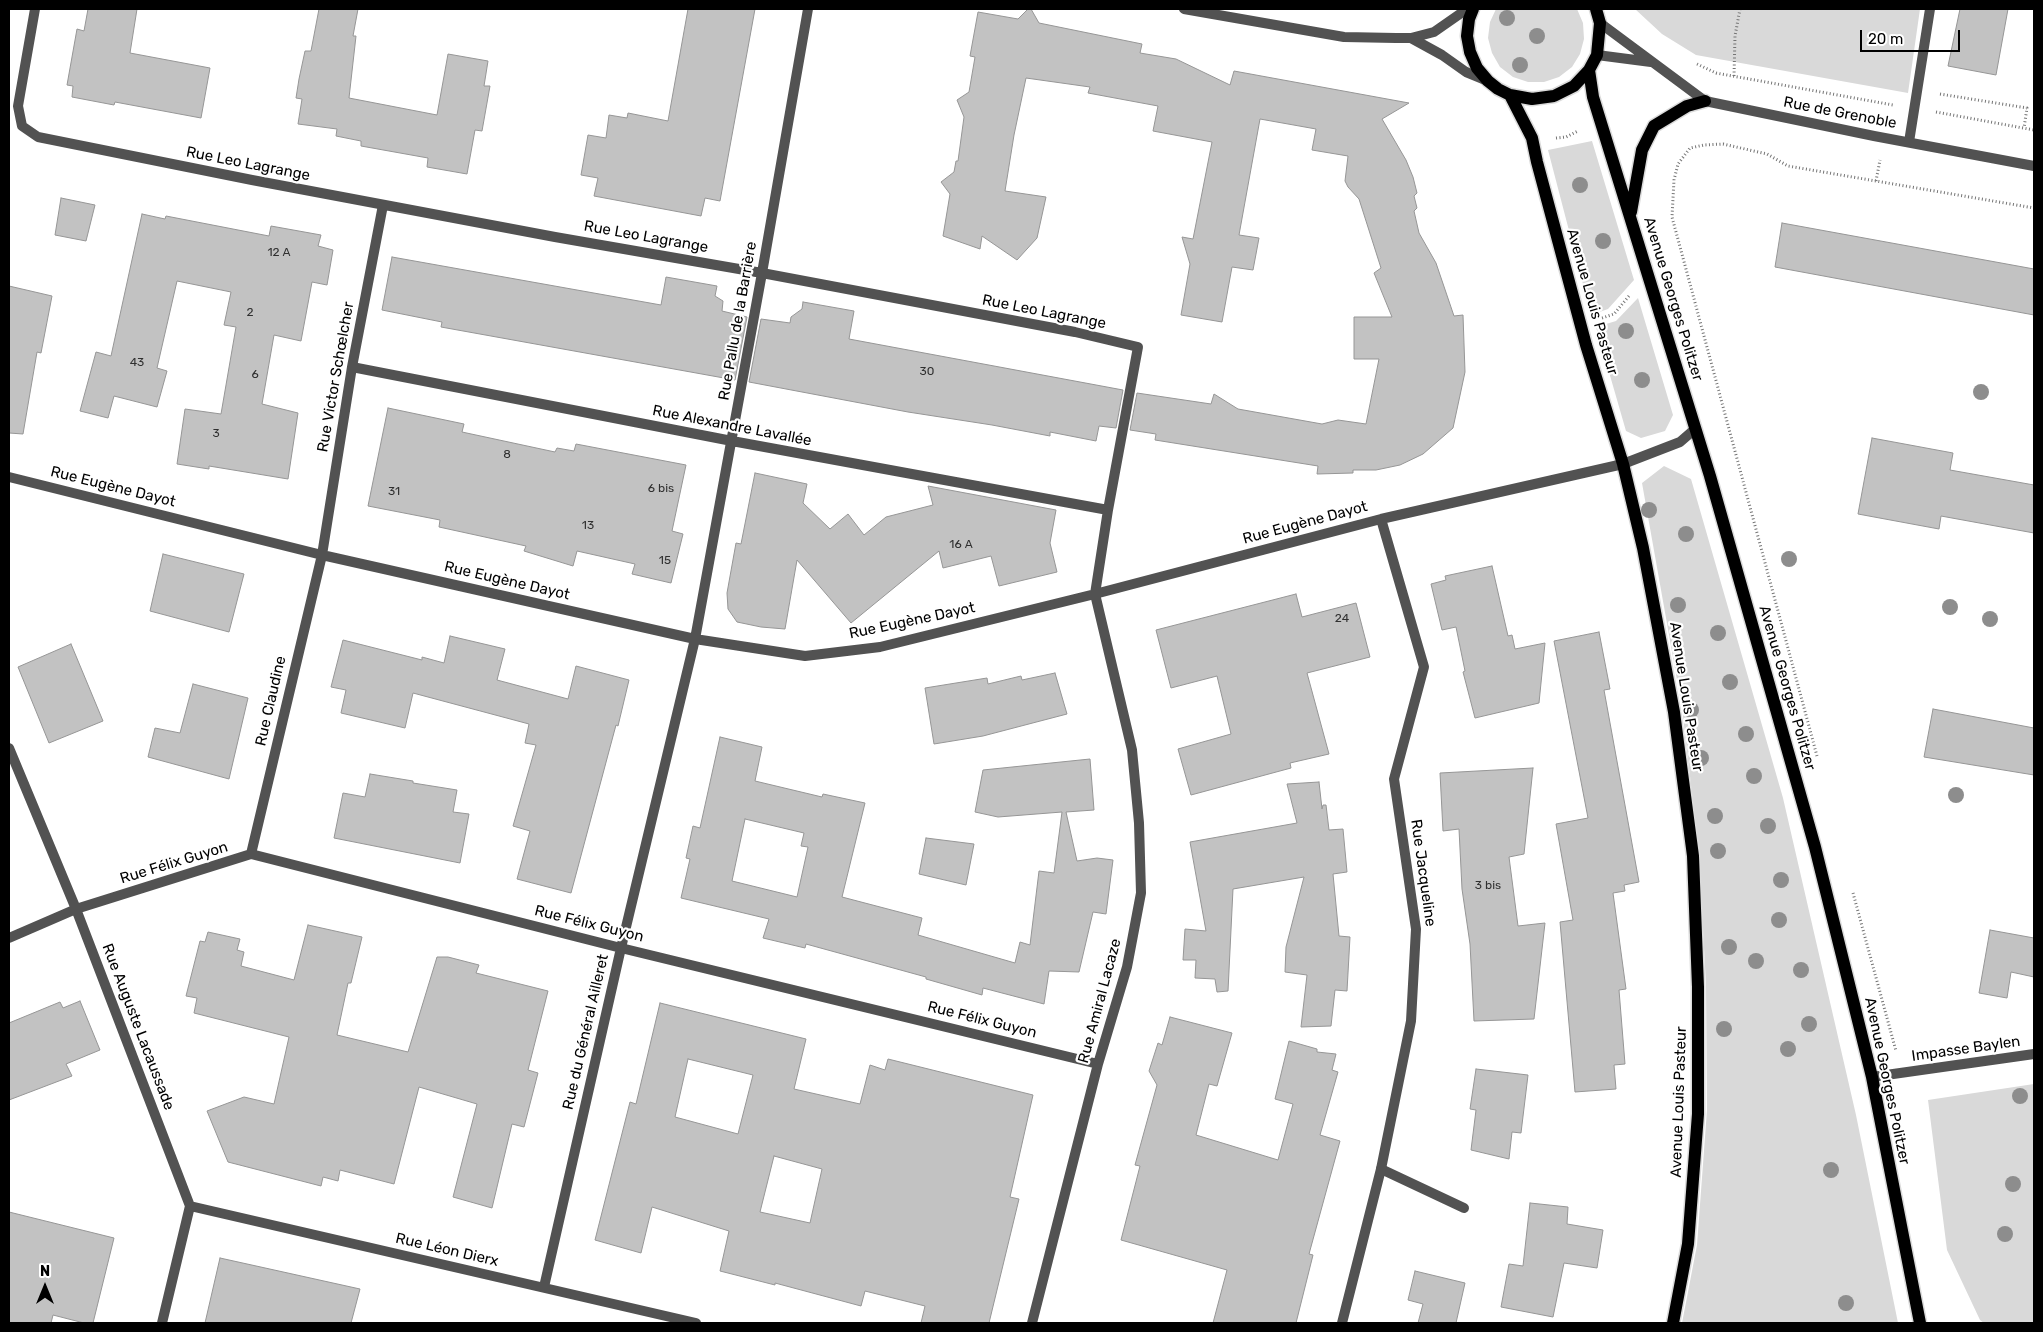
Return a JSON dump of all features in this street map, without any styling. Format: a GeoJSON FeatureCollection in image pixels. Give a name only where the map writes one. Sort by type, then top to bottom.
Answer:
{"type":"FeatureCollection","features":[{"type":"Feature","properties":{"kind":"main road"},"geometry":{"type":"LineString","coordinates":[[1473,9],[1469,19],[1468,36],[1470,52],[1477,68],[1488,81],[1510,95],[1532,100],[1554,96],[1574,86],[1589,70],[1597,55],[1600,23],[1596,9]]}},
{"type":"Feature","properties":{"kind":"main road","name":"Avenue Georges Politzer"},"geometry":{"type":"LineString","coordinates":[[1589,70],[1593,97],[1695,429],[1815,847],[1872,1078],[1920,1323]]}},
{"type":"Feature","properties":{"kind":"main road","name":"Avenue Louis Pasteur"},"geometry":{"type":"LineString","coordinates":[[1510,95],[1532,138],[1586,345],[1623,464],[1644,548],[1674,712],[1693,856],[1698,987],[1698,1114],[1688,1244],[1673,1323]]}},
{"type":"Feature","properties":{"kind":"main road"},"geometry":{"type":"LineString","coordinates":[[1630,214],[1642,150],[1654,126],[1687,106],[1705,101]]}},
{"type":"Feature","properties":{"kind":"street","name":"Rue Leo Lagrange"},"geometry":{"type":"LineString","coordinates":[[35,9],[18,106],[22,126],[38,137],[383,204],[1075,332],[1138,347],[1094,594]]}},
{"type":"Feature","properties":{"kind":"street","name":"Rue Pallu de la Barrière"},"geometry":{"type":"LineString","coordinates":[[695,639],[808,9]]}},
{"type":"Feature","properties":{"kind":"street"},"geometry":{"type":"LineString","coordinates":[[1184,9],[1344,37],[1410,38],[1434,32],[1468,9]]}},
{"type":"Feature","properties":{"kind":"street"},"geometry":{"type":"LineString","coordinates":[[1909,142],[1930,9]]}},
{"type":"Feature","properties":{"kind":"street","name":"Rue de Grenoble"},"geometry":{"type":"LineString","coordinates":[[1600,23],[1705,101],[2034,166]]}},
{"type":"Feature","properties":{"kind":"street"},"geometry":{"type":"LineString","coordinates":[[1410,38],[1442,55],[1466,72],[1488,81]]}},
{"type":"Feature","properties":{"kind":"street","name":"Rue de Grenoble"},"geometry":{"type":"LineString","coordinates":[[1597,55],[1652,62]]}},
{"type":"Feature","properties":{"kind":"street","name":"Rue Victor Schœlcher"},"geometry":{"type":"LineString","coordinates":[[322,555],[352,368],[383,204]]}},
{"type":"Feature","properties":{"kind":"street","name":"Rue Alexandre Lavallée"},"geometry":{"type":"LineString","coordinates":[[352,368],[732,441],[1108,510]]}},
{"type":"Feature","properties":{"kind":"street","name":"Rue Eugène Dayot"},"geometry":{"type":"LineString","coordinates":[[9,477],[322,555],[695,639],[805,656],[880,646],[1094,594],[1381,519],[1623,464],[1680,442],[1695,429]]}},
{"type":"Feature","properties":{"kind":"street","name":"Rue Jacqueline"},"geometry":{"type":"LineString","coordinates":[[1342,1323],[1381,1169],[1411,1021],[1416,929],[1394,779],[1424,667],[1381,519]]}},
{"type":"Feature","properties":{"kind":"street","name":"Rue Claudine"},"geometry":{"type":"LineString","coordinates":[[250,854],[322,555]]}},
{"type":"Feature","properties":{"kind":"street","name":"Rue Amiral Lacaze"},"geometry":{"type":"LineString","coordinates":[[1032,1323],[1098,1064],[1128,967],[1141,893],[1140,823],[1132,750],[1094,594]]}},
{"type":"Feature","properties":{"kind":"street","name":"Rue du Général Ailleret"},"geometry":{"type":"LineString","coordinates":[[544,1287],[621,948],[695,639]]}},
{"type":"Feature","properties":{"kind":"street","name":"Rue Auguste Lacaussade"},"geometry":{"type":"LineString","coordinates":[[9,748],[76,909],[190,1206]]}},
{"type":"Feature","properties":{"kind":"street","name":"Rue Félix Guyon"},"geometry":{"type":"LineString","coordinates":[[9,938],[76,909],[250,854],[621,948],[1098,1064]]}},
{"type":"Feature","properties":{"kind":"street","name":"Impasse Baylen"},"geometry":{"type":"LineString","coordinates":[[1872,1078],[2034,1054]]}},
{"type":"Feature","properties":{"kind":"street"},"geometry":{"type":"LineString","coordinates":[[1381,1169],[1464,1208]]}},
{"type":"Feature","properties":{"kind":"street"},"geometry":{"type":"LineString","coordinates":[[162,1323],[190,1206]]}},
{"type":"Feature","properties":{"kind":"street","name":"Rue Léon Dierx"},"geometry":{"type":"LineString","coordinates":[[190,1206],[696,1323]]}},
{"type":"Feature","properties":{"kind":"path"},"geometry":{"type":"LineString","coordinates":[[1734,76],[1735,36],[1740,9]]}},
{"type":"Feature","properties":{"kind":"path"},"geometry":{"type":"LineString","coordinates":[[1692,62],[1716,73],[2034,130]]}},
{"type":"Feature","properties":{"kind":"path"},"geometry":{"type":"LineString","coordinates":[[1917,91],[2027,108],[2024,128]]}},
{"type":"Feature","properties":{"kind":"path"},"geometry":{"type":"LineString","coordinates":[[1549,138],[1566,137],[1583,128]]}},
{"type":"Feature","properties":{"kind":"path"},"geometry":{"type":"LineString","coordinates":[[1819,765],[1672,217],[1674,180],[1678,164],[1690,148],[1704,144],[1723,144],[1767,154],[1788,166],[2034,208]]}},
{"type":"Feature","properties":{"kind":"path"},"geometry":{"type":"LineString","coordinates":[[1876,181],[1881,156]]}},
{"type":"Feature","properties":{"kind":"path"},"geometry":{"type":"LineString","coordinates":[[1600,318],[1614,314],[1630,294]]}},
{"type":"Feature","properties":{"kind":"path"},"geometry":{"type":"LineString","coordinates":[[1853,890],[1902,1073]]}},
{"type":"Feature","properties":{"kind":"shaded area"},"geometry":{"type":"Polygon","coordinates":[[[1496,9],[1577,9],[1583,23],[1584,39],[1580,54],[1572,67],[1559,77],[1544,82],[1528,82],[1513,77],[1500,67],[1492,53],[1488,38],[1490,22],[1496,9]]]}},
{"type":"Feature","properties":{"kind":"shaded area"},"geometry":{"type":"Polygon","coordinates":[[[1635,9],[1920,9],[1908,93],[1696,55],[1662,34],[1635,9]]]}},
{"type":"Feature","properties":{"kind":"shaded area"},"geometry":{"type":"Polygon","coordinates":[[[1592,141],[1634,280],[1608,309],[1591,315],[1548,150],[1592,141]]]}},
{"type":"Feature","properties":{"kind":"shaded area"},"geometry":{"type":"Polygon","coordinates":[[[1638,298],[1673,415],[1665,431],[1641,438],[1626,431],[1596,327],[1616,321],[1638,298]]]}},
{"type":"Feature","properties":{"kind":"shaded area"},"geometry":{"type":"Polygon","coordinates":[[[1664,466],[1691,479],[1783,798],[1856,1115],[1898,1323],[1682,1323],[1697,1245],[1707,1110],[1706,985],[1699,854],[1682,708],[1642,483],[1664,466]]]}},
{"type":"Feature","properties":{"kind":"shaded area"},"geometry":{"type":"Polygon","coordinates":[[[2034,1084],[2034,1323],[1984,1323],[1980,1320],[1947,1250],[1928,1100],[2034,1084]]]}},
{"type":"Feature","properties":{"kind":"building"},"geometry":{"type":"Polygon","coordinates":[[[88,9],[137,9],[130,53],[210,68],[201,118],[115,102],[114,105],[72,97],[73,86],[67,85],[77,29],[84,31],[88,9]]]}},
{"type":"Feature","properties":{"kind":"building"},"geometry":{"type":"Polygon","coordinates":[[[319,9],[358,9],[353,36],[356,36],[349,98],[437,115],[448,54],[488,61],[484,86],[490,86],[482,131],[475,130],[467,174],[427,167],[428,158],[361,146],[361,141],[336,136],[337,129],[298,124],[302,99],[296,98],[299,79],[305,51],[311,51],[319,9]]]}},
{"type":"Feature","properties":{"kind":"building"},"geometry":{"type":"Polygon","coordinates":[[[688,9],[755,9],[720,201],[705,198],[701,216],[594,196],[598,178],[581,175],[588,135],[606,138],[609,115],[627,118],[628,113],[668,121],[688,9]]]}},
{"type":"Feature","properties":{"kind":"building"},"geometry":{"type":"Polygon","coordinates":[[[1028,9],[1031,9],[1039,23],[1142,44],[1140,53],[1176,59],[1230,85],[1234,71],[1409,103],[1382,119],[1406,160],[1413,177],[1417,193],[1414,196],[1417,208],[1414,211],[1419,233],[1436,263],[1454,316],[1463,315],[1465,372],[1453,428],[1423,454],[1400,465],[1376,470],[1353,470],[1353,473],[1317,474],[1318,466],[1155,440],[1156,434],[1130,430],[1137,393],[1211,404],[1214,394],[1238,409],[1322,424],[1338,420],[1366,424],[1379,359],[1354,359],[1354,317],[1392,317],[1374,273],[1381,268],[1359,199],[1345,181],[1348,156],[1312,150],[1316,129],[1260,119],[1239,235],[1259,238],[1253,270],[1232,267],[1222,322],[1181,315],[1190,264],[1182,237],[1193,239],[1212,142],[1153,131],[1158,106],[1088,93],[1090,87],[1026,78],[1005,191],[1046,197],[1037,238],[1017,260],[982,236],[980,249],[943,236],[950,194],[941,182],[954,172],[956,161],[958,161],[964,117],[957,100],[969,92],[975,57],[970,56],[978,12],[1018,19],[1028,9]]]}},
{"type":"Feature","properties":{"kind":"building"},"geometry":{"type":"Polygon","coordinates":[[[1960,9],[2008,9],[1996,75],[1948,66],[1960,9]]]}},
{"type":"Feature","properties":{"kind":"building"},"geometry":{"type":"Polygon","coordinates":[[[61,198],[95,205],[86,241],[55,235],[61,198]]]}},
{"type":"Feature","properties":{"kind":"building"},"geometry":{"type":"Polygon","coordinates":[[[142,214],[165,219],[166,216],[269,236],[271,226],[321,235],[318,246],[333,250],[327,285],[312,282],[301,341],[274,335],[262,404],[298,413],[288,479],[209,466],[209,469],[177,464],[185,409],[221,414],[236,327],[224,325],[231,292],[177,281],[157,368],[167,371],[157,407],[114,396],[108,418],[80,411],[96,352],[111,356],[142,214]]]}},
{"type":"Feature","properties":{"kind":"building"},"geometry":{"type":"Polygon","coordinates":[[[1782,223],[2034,269],[2034,315],[1775,267],[1782,223]]]}},
{"type":"Feature","properties":{"kind":"building"},"geometry":{"type":"Polygon","coordinates":[[[392,257],[661,305],[666,277],[717,286],[715,296],[723,301],[722,311],[747,317],[735,380],[441,327],[442,322],[382,310],[392,257]]]}},
{"type":"Feature","properties":{"kind":"building"},"geometry":{"type":"Polygon","coordinates":[[[9,286],[52,296],[41,353],[37,352],[23,434],[9,433],[9,286]]]}},
{"type":"Feature","properties":{"kind":"building"},"geometry":{"type":"Polygon","coordinates":[[[803,302],[854,311],[849,339],[1123,390],[1116,428],[1099,426],[1096,441],[1050,432],[1050,436],[749,382],[761,319],[790,323],[791,317],[802,309],[803,302]]]}},
{"type":"Feature","properties":{"kind":"building"},"geometry":{"type":"Polygon","coordinates":[[[388,408],[464,424],[462,432],[555,452],[557,448],[574,451],[576,444],[686,465],[672,531],[683,534],[671,583],[632,574],[635,564],[577,551],[573,566],[524,551],[526,546],[439,527],[440,520],[368,506],[388,408]]]}},
{"type":"Feature","properties":{"kind":"building"},"geometry":{"type":"Polygon","coordinates":[[[1872,438],[1953,453],[1950,470],[2034,485],[2034,533],[1941,516],[1939,529],[1858,514],[1872,438]]]}},
{"type":"Feature","properties":{"kind":"building"},"geometry":{"type":"Polygon","coordinates":[[[755,473],[807,484],[803,503],[830,529],[848,514],[864,535],[886,517],[933,505],[928,486],[1056,510],[1050,543],[1057,572],[999,586],[991,556],[943,568],[939,551],[851,623],[797,560],[785,629],[737,622],[728,609],[727,593],[736,543],[741,544],[755,473]]]}},
{"type":"Feature","properties":{"kind":"building"},"geometry":{"type":"Polygon","coordinates":[[[163,554],[244,574],[229,632],[150,611],[163,554]]]}},
{"type":"Feature","properties":{"kind":"building"},"geometry":{"type":"Polygon","coordinates":[[[1492,566],[1508,636],[1512,635],[1515,649],[1545,643],[1539,703],[1475,718],[1463,672],[1465,671],[1456,627],[1442,630],[1431,584],[1446,580],[1445,576],[1492,566]]]}},
{"type":"Feature","properties":{"kind":"building"},"geometry":{"type":"Polygon","coordinates":[[[1296,594],[1302,617],[1356,603],[1370,657],[1307,673],[1329,754],[1290,763],[1291,768],[1191,795],[1178,749],[1231,734],[1217,676],[1171,688],[1156,630],[1296,594]]]}},
{"type":"Feature","properties":{"kind":"building"},"geometry":{"type":"Polygon","coordinates":[[[1599,632],[1610,689],[1604,690],[1639,882],[1624,885],[1625,891],[1613,893],[1626,989],[1619,990],[1625,1064],[1614,1065],[1616,1089],[1575,1092],[1560,922],[1573,920],[1556,824],[1588,818],[1554,641],[1599,632]]]}},
{"type":"Feature","properties":{"kind":"building"},"geometry":{"type":"Polygon","coordinates":[[[450,636],[505,649],[497,680],[568,699],[576,666],[629,680],[571,893],[517,879],[530,831],[513,826],[536,745],[525,743],[529,724],[413,693],[405,728],[341,713],[346,690],[331,687],[343,640],[422,660],[422,657],[444,663],[450,636]]]}},
{"type":"Feature","properties":{"kind":"building"},"geometry":{"type":"Polygon","coordinates":[[[71,644],[103,721],[49,743],[18,667],[71,644]]]}},
{"type":"Feature","properties":{"kind":"building"},"geometry":{"type":"Polygon","coordinates":[[[1055,673],[1067,714],[983,736],[934,744],[925,688],[987,678],[988,684],[1021,676],[1022,680],[1055,673]]]}},
{"type":"Feature","properties":{"kind":"building"},"geometry":{"type":"Polygon","coordinates":[[[193,684],[248,698],[229,779],[148,757],[155,728],[180,733],[193,684]]]}},
{"type":"Feature","properties":{"kind":"building"},"geometry":{"type":"Polygon","coordinates":[[[1933,709],[2034,728],[2034,775],[1924,757],[1933,709]]]}},
{"type":"Feature","properties":{"kind":"building"},"geometry":{"type":"Polygon","coordinates":[[[720,737],[762,747],[755,781],[822,797],[823,794],[865,803],[842,897],[922,918],[918,935],[1015,963],[1020,942],[1030,945],[1039,871],[1054,873],[1062,812],[998,817],[975,812],[983,770],[1090,759],[1094,810],[1066,812],[1077,861],[1097,858],[1113,860],[1106,914],[1093,912],[1079,972],[1049,971],[1044,1004],[983,988],[982,995],[926,979],[926,977],[806,944],[805,948],[763,938],[769,919],[681,898],[690,859],[686,858],[693,826],[700,828],[720,737]],[[745,819],[732,881],[797,897],[808,847],[801,846],[804,833],[745,819]]]}},
{"type":"Feature","properties":{"kind":"building"},"geometry":{"type":"Polygon","coordinates":[[[1533,768],[1524,854],[1509,857],[1518,926],[1545,923],[1534,1019],[1474,1021],[1470,944],[1462,889],[1459,829],[1443,831],[1440,773],[1533,768]]]}},
{"type":"Feature","properties":{"kind":"building"},"geometry":{"type":"Polygon","coordinates":[[[370,774],[457,790],[453,812],[469,814],[460,863],[334,838],[343,793],[365,797],[370,774]]]}},
{"type":"Feature","properties":{"kind":"building"},"geometry":{"type":"Polygon","coordinates":[[[1319,782],[1322,809],[1323,805],[1326,805],[1329,830],[1343,829],[1347,872],[1333,874],[1339,936],[1350,937],[1347,991],[1335,990],[1331,1026],[1301,1027],[1307,975],[1285,972],[1286,947],[1304,877],[1233,889],[1228,991],[1217,992],[1215,979],[1195,978],[1196,960],[1183,960],[1185,929],[1206,931],[1190,842],[1297,823],[1287,784],[1319,782]]]}},
{"type":"Feature","properties":{"kind":"building"},"geometry":{"type":"Polygon","coordinates":[[[926,838],[974,844],[966,885],[919,874],[926,838]]]}},
{"type":"Feature","properties":{"kind":"building"},"geometry":{"type":"Polygon","coordinates":[[[308,925],[362,937],[351,983],[348,983],[337,1035],[408,1052],[437,957],[448,957],[479,965],[476,973],[548,991],[528,1070],[538,1073],[524,1127],[512,1124],[492,1208],[453,1197],[477,1104],[419,1087],[394,1184],[340,1170],[338,1181],[323,1177],[321,1186],[228,1162],[207,1111],[244,1097],[274,1104],[289,1037],[194,1013],[197,998],[186,996],[200,941],[205,942],[208,932],[240,939],[237,950],[244,952],[241,966],[294,980],[308,925]]]}},
{"type":"Feature","properties":{"kind":"building"},"geometry":{"type":"Polygon","coordinates":[[[1990,930],[2034,938],[2034,977],[2011,972],[2007,998],[1979,993],[1990,930]]]}},
{"type":"Feature","properties":{"kind":"building"},"geometry":{"type":"Polygon","coordinates":[[[80,1001],[100,1050],[66,1064],[72,1076],[9,1100],[9,1023],[60,1002],[63,1008],[80,1001]]]}},
{"type":"Feature","properties":{"kind":"building"},"geometry":{"type":"Polygon","coordinates":[[[660,1003],[806,1039],[794,1089],[860,1104],[870,1065],[885,1070],[888,1059],[1033,1095],[1010,1197],[1019,1199],[989,1323],[921,1323],[925,1306],[865,1291],[861,1306],[775,1283],[775,1285],[720,1271],[729,1231],[652,1207],[641,1253],[595,1240],[630,1102],[636,1104],[660,1003]],[[688,1059],[675,1117],[738,1134],[753,1075],[688,1059]],[[774,1156],[760,1212],[810,1223],[822,1169],[774,1156]]]}},
{"type":"Feature","properties":{"kind":"building"},"geometry":{"type":"Polygon","coordinates":[[[1170,1017],[1232,1033],[1217,1086],[1209,1084],[1196,1135],[1278,1160],[1293,1104],[1275,1099],[1289,1041],[1317,1049],[1317,1052],[1336,1054],[1332,1070],[1338,1072],[1320,1135],[1340,1141],[1309,1254],[1313,1255],[1296,1323],[1213,1323],[1227,1270],[1121,1240],[1140,1166],[1135,1165],[1157,1085],[1149,1071],[1158,1043],[1162,1045],[1170,1017]]]}},
{"type":"Feature","properties":{"kind":"building"},"geometry":{"type":"Polygon","coordinates":[[[1476,1069],[1528,1075],[1521,1133],[1512,1132],[1509,1159],[1471,1150],[1476,1110],[1470,1109],[1476,1069]]]}},
{"type":"Feature","properties":{"kind":"building"},"geometry":{"type":"Polygon","coordinates":[[[1530,1203],[1568,1207],[1567,1224],[1603,1230],[1597,1268],[1564,1263],[1553,1317],[1501,1307],[1509,1264],[1523,1266],[1530,1203]]]}},
{"type":"Feature","properties":{"kind":"building"},"geometry":{"type":"Polygon","coordinates":[[[9,1212],[114,1238],[93,1323],[84,1323],[53,1315],[51,1323],[9,1323],[9,1212]]]}},
{"type":"Feature","properties":{"kind":"building"},"geometry":{"type":"Polygon","coordinates":[[[220,1258],[360,1289],[351,1323],[205,1323],[220,1258]]]}},
{"type":"Feature","properties":{"kind":"building"},"geometry":{"type":"Polygon","coordinates":[[[1415,1271],[1465,1283],[1456,1323],[1418,1323],[1423,1304],[1408,1300],[1415,1271]]]}}]}
